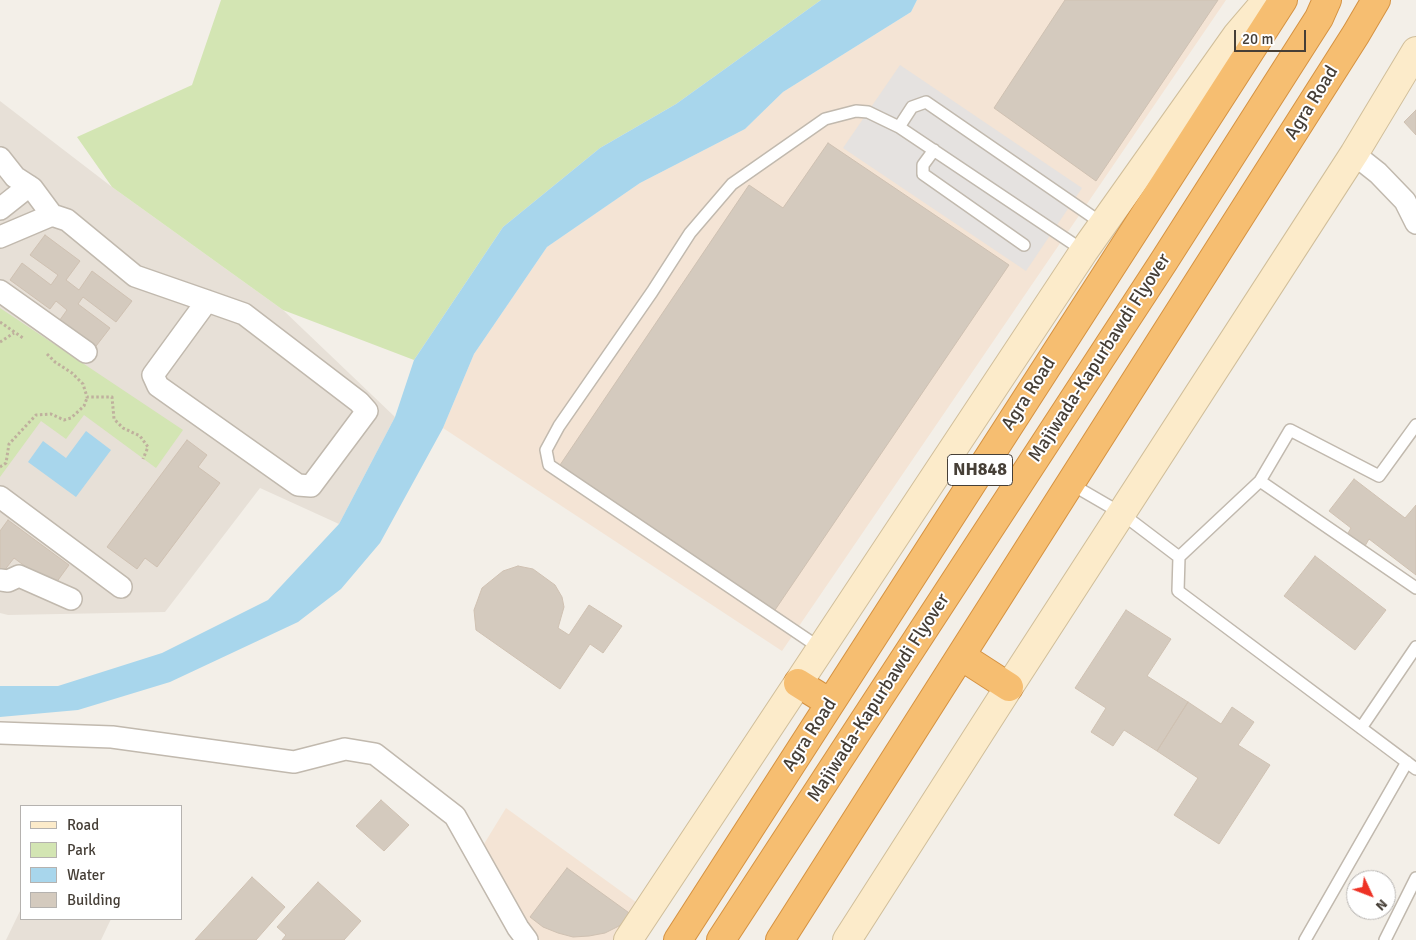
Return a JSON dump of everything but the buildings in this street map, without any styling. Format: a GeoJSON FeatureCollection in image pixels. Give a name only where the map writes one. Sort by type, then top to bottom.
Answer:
{"type":"FeatureCollection","features":[{"type":"Feature","properties":{"kind":"highway","name":"Agra Road"},"geometry":{"type":"LineString","coordinates":[[678,940],[1282,0]]}},
{"type":"Feature","properties":{"kind":"highway","name":"Majiwada-Kapurbawdi Flyover"},"geometry":{"type":"LineString","coordinates":[[721,940],[1164,261],[1319,18],[1327,0]]}},
{"type":"Feature","properties":{"kind":"highway","name":"Agra Road"},"geometry":{"type":"LineString","coordinates":[[780,940],[1071,484],[1376,0]]}},
{"type":"Feature","properties":{"kind":"highway"},"geometry":{"type":"LineString","coordinates":[[961,656],[1009,687]]}},
{"type":"Feature","properties":{"kind":"highway"},"geometry":{"type":"LineString","coordinates":[[798,683],[830,703]]}},
{"type":"Feature","properties":{"kind":"street"},"geometry":{"type":"LineString","coordinates":[[628,940],[1084,251],[1237,34],[1267,0]]}},
{"type":"Feature","properties":{"kind":"street"},"geometry":{"type":"LineString","coordinates":[[847,940],[1354,154],[1416,51]]}},
{"type":"Feature","properties":{"kind":"street"},"geometry":{"type":"LineString","coordinates":[[1354,154],[1378,173],[1404,201],[1416,223]]}},
{"type":"Feature","properties":{"kind":"street"},"geometry":{"type":"LineString","coordinates":[[0,158],[15,178],[32,188],[52,215],[67,220],[135,276],[207,301],[244,314],[359,402],[367,411],[311,486],[298,485],[158,386],[153,375],[207,301]]}},
{"type":"Feature","properties":{"kind":"street"},"geometry":{"type":"LineString","coordinates":[[0,209],[29,186]]}},
{"type":"Feature","properties":{"kind":"street"},"geometry":{"type":"LineString","coordinates":[[0,237],[52,215]]}},
{"type":"Feature","properties":{"kind":"street"},"geometry":{"type":"LineString","coordinates":[[0,291],[86,352]]}},
{"type":"Feature","properties":{"kind":"street"},"geometry":{"type":"LineString","coordinates":[[2,504],[121,586]]}},
{"type":"Feature","properties":{"kind":"street"},"geometry":{"type":"LineString","coordinates":[[0,580],[8,581],[19,576],[71,599]]}},
{"type":"Feature","properties":{"kind":"street"},"geometry":{"type":"LineString","coordinates":[[0,732],[112,737],[294,762],[345,749],[374,754],[455,816],[518,928],[527,940]]}},
{"type":"Feature","properties":{"kind":"lane"},"geometry":{"type":"LineString","coordinates":[[899,126],[912,107],[926,102],[1103,224]]}},
{"type":"Feature","properties":{"kind":"lane"},"geometry":{"type":"LineString","coordinates":[[820,648],[549,465],[546,450],[559,426],[652,292],[690,233],[732,184],[825,119],[856,111],[868,112],[899,126],[1084,251]]}},
{"type":"Feature","properties":{"kind":"lane"},"geometry":{"type":"LineString","coordinates":[[934,150],[923,165],[923,174],[1024,245]]}},
{"type":"Feature","properties":{"kind":"lane"},"geometry":{"type":"LineString","coordinates":[[1305,940],[1411,766],[1178,591],[1179,557],[1260,481],[1290,430],[1379,476],[1416,425]]}},
{"type":"Feature","properties":{"kind":"lane"},"geometry":{"type":"LineString","coordinates":[[1260,481],[1416,588]]}},
{"type":"Feature","properties":{"kind":"lane"},"geometry":{"type":"LineString","coordinates":[[1071,484],[1121,513],[1179,557]]}},
{"type":"Feature","properties":{"kind":"lane"},"geometry":{"type":"LineString","coordinates":[[1361,728],[1416,647]]}},
{"type":"Feature","properties":{"kind":"lane"},"geometry":{"type":"LineString","coordinates":[[1385,940],[1416,878]]}},
{"type":"Feature","properties":{"kind":"path"},"geometry":{"type":"LineString","coordinates":[[0,322],[14,333],[31,342]]}},
{"type":"Feature","properties":{"kind":"path"},"geometry":{"type":"LineString","coordinates":[[0,342],[14,333]]}},
{"type":"Feature","properties":{"kind":"path"},"geometry":{"type":"LineString","coordinates":[[0,467],[6,463],[9,444],[36,415],[51,414],[64,420],[71,418],[84,406],[87,398],[83,384],[44,351]]}},
{"type":"Feature","properties":{"kind":"path"},"geometry":{"type":"LineString","coordinates":[[87,398],[112,397],[114,419],[123,428],[140,436],[148,447],[143,459]]}},
{"type":"Feature","properties":{"kind":"shaded area"},"geometry":{"type":"Polygon","coordinates":[[[917,0],[1226,0],[782,651],[443,428],[474,354],[547,247],[640,183],[745,129],[783,92],[911,12],[917,0]]]}},
{"type":"Feature","properties":{"kind":"shaded area"},"geometry":{"type":"Polygon","coordinates":[[[900,65],[1082,188],[1026,271],[843,148],[900,65]]]}},
{"type":"Feature","properties":{"kind":"shaded area"},"geometry":{"type":"Polygon","coordinates":[[[0,101],[112,187],[283,310],[395,417],[339,524],[260,488],[165,612],[8,615],[0,613],[0,101]]]}},
{"type":"Feature","properties":{"kind":"shaded area"},"geometry":{"type":"Polygon","coordinates":[[[506,808],[640,905],[618,940],[540,940],[535,936],[522,918],[484,844],[506,808]]]}},
{"type":"Feature","properties":{"kind":"shaded area"},"geometry":{"type":"Polygon","coordinates":[[[20,911],[20,920],[111,920],[101,940],[6,940],[20,911]]]}},
{"type":"Feature","properties":{"kind":"green space"},"geometry":{"type":"Polygon","coordinates":[[[221,0],[821,0],[676,104],[600,148],[503,227],[414,360],[283,310],[112,187],[77,137],[192,85],[221,0]]]}},
{"type":"Feature","properties":{"kind":"green space"},"geometry":{"type":"Polygon","coordinates":[[[0,308],[183,430],[156,468],[84,415],[66,439],[41,421],[0,477],[0,308]]]}},
{"type":"Feature","properties":{"kind":"water"},"geometry":{"type":"Polygon","coordinates":[[[821,0],[917,0],[911,12],[783,92],[745,129],[640,183],[547,247],[474,354],[443,428],[380,543],[341,589],[298,622],[170,682],[78,710],[0,717],[0,686],[58,686],[162,653],[268,600],[339,524],[395,417],[414,360],[503,227],[600,148],[676,104],[821,0]]]}},
{"type":"Feature","properties":{"kind":"water"},"geometry":{"type":"Polygon","coordinates":[[[86,431],[111,450],[76,497],[28,462],[43,441],[66,458],[86,431]]]}}]}
